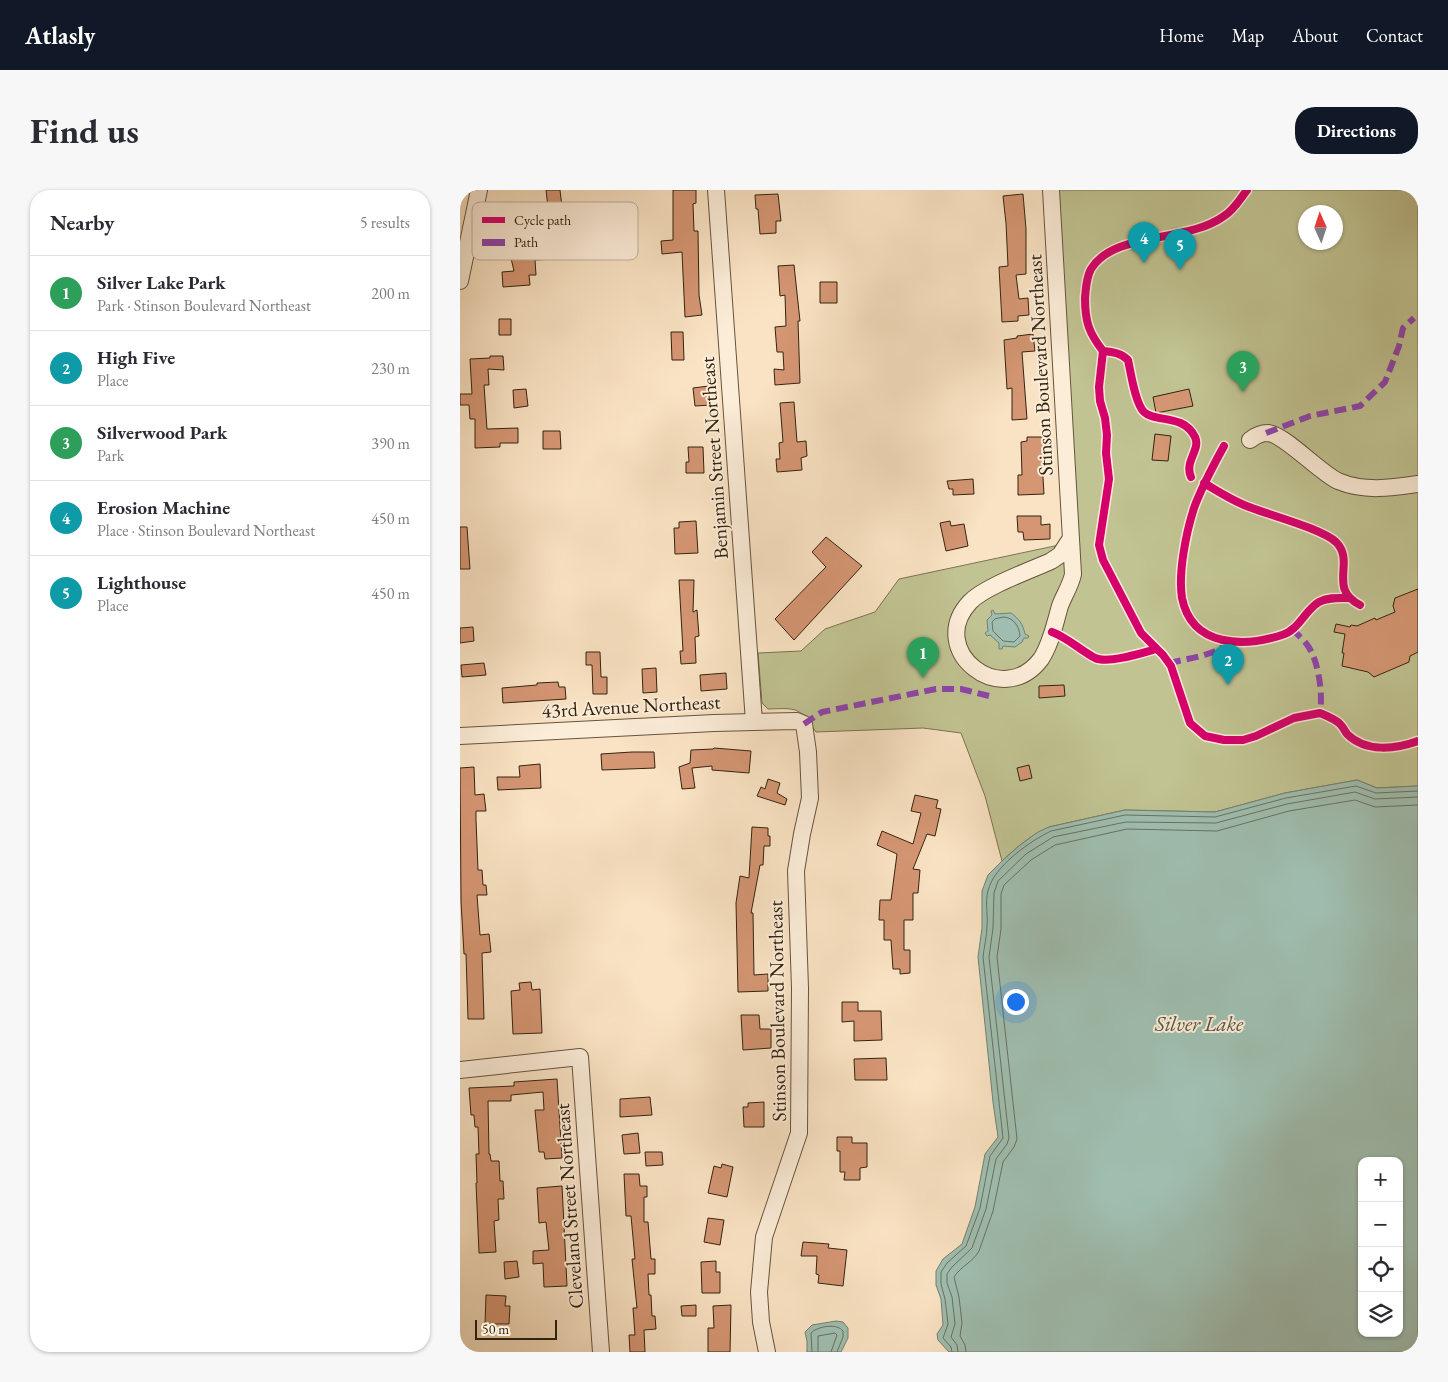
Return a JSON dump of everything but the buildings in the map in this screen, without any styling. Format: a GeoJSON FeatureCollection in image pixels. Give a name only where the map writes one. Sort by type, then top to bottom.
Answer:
{"type":"FeatureCollection","features":[{"type":"Feature","properties":{"kind":"street","name":"Benjamin Street Northeast"},"geometry":{"type":"LineString","coordinates":[[716,190],[754,722]]}},
{"type":"Feature","properties":{"kind":"street","name":"Stinson Boulevard Northeast"},"geometry":{"type":"LineString","coordinates":[[1051,190],[1071,538],[1073,574],[1047,647],[1042,657],[1030,670],[1014,678],[993,678],[976,671],[961,654],[958,643],[957,630],[959,620],[965,608],[981,593],[1051,561],[1060,555],[1071,538]]}},
{"type":"Feature","properties":{"kind":"street"},"geometry":{"type":"LineString","coordinates":[[460,281],[472,224]]}},
{"type":"Feature","properties":{"kind":"street"},"geometry":{"type":"LineString","coordinates":[[1250,440],[1261,434],[1273,434],[1326,474],[1338,481],[1355,486],[1380,489],[1418,484]]}},
{"type":"Feature","properties":{"kind":"street","name":"43rd Avenue Northeast"},"geometry":{"type":"LineString","coordinates":[[460,736],[754,722],[797,721],[804,724]]}},
{"type":"Feature","properties":{"kind":"street","name":"Stinson Boulevard Northeast"},"geometry":{"type":"LineString","coordinates":[[767,1352],[761,1322],[759,1292],[764,1237],[799,1132],[800,988],[796,871],[810,798],[808,752],[804,724]]}},
{"type":"Feature","properties":{"kind":"street","name":"Cleveland Street Northeast"},"geometry":{"type":"LineString","coordinates":[[460,1070],[580,1057],[601,1352]]}},
{"type":"Feature","properties":{"kind":"green space"},"geometry":{"type":"Polygon","coordinates":[[[1057,190],[1418,190],[1418,786],[1377,788],[1357,780],[1285,793],[1215,812],[1125,810],[1049,827],[1024,842],[1002,861],[985,796],[961,733],[923,728],[816,732],[801,713],[792,709],[768,709],[762,703],[758,653],[801,651],[825,629],[875,612],[899,579],[1078,541],[1057,190]]]}},
{"type":"Feature","properties":{"kind":"water"},"geometry":{"type":"Polygon","coordinates":[[[993,610],[995,614],[1011,613],[1014,615],[1022,625],[1025,634],[1029,636],[1028,638],[1024,638],[1015,647],[1003,646],[1002,649],[999,649],[999,643],[985,633],[988,631],[987,620],[992,615],[991,611],[993,610]]]}},
{"type":"Feature","properties":{"kind":"water","name":"Silver Lake"},"geometry":{"type":"Polygon","coordinates":[[[1357,780],[1377,788],[1418,786],[1418,1352],[949,1352],[938,1340],[937,1334],[943,1325],[941,1299],[936,1285],[936,1271],[943,1259],[962,1244],[975,1207],[985,1154],[998,1137],[978,957],[982,928],[982,891],[988,875],[1020,845],[1038,832],[1049,827],[1125,810],[1215,812],[1285,793],[1357,780]]]}},
{"type":"Feature","properties":{"kind":"water"},"geometry":{"type":"Polygon","coordinates":[[[836,1321],[843,1322],[848,1328],[848,1338],[841,1352],[807,1352],[805,1332],[812,1325],[836,1321]]]}},
{"type":"Feature","properties":{"kind":"marked path"},"geometry":{"type":"LineString","coordinates":[[1266,433],[1310,416],[1360,406],[1385,382],[1399,346],[1403,328],[1414,318]]}},
{"type":"Feature","properties":{"kind":"marked path"},"geometry":{"type":"LineString","coordinates":[[1292,629],[1308,646],[1315,661],[1320,688],[1320,713]]}},
{"type":"Feature","properties":{"kind":"marked path"},"geometry":{"type":"LineString","coordinates":[[1169,663],[1209,653],[1231,642]]}},
{"type":"Feature","properties":{"kind":"marked path"},"geometry":{"type":"LineString","coordinates":[[804,724],[822,712],[936,689],[961,689],[989,696]]}},
{"type":"Feature","properties":{"kind":"cycle path"},"geometry":{"type":"LineString","coordinates":[[1247,190],[1231,211],[1209,224],[1116,248],[1102,257],[1089,272],[1086,283],[1086,314],[1091,333],[1103,351],[1099,387],[1107,435],[1106,453],[1109,479],[1099,545],[1103,560],[1141,633],[1171,666],[1190,723],[1205,736],[1224,740],[1243,740],[1294,718],[1320,713],[1338,722],[1347,734],[1355,740],[1372,747],[1400,746],[1418,741]]}},
{"type":"Feature","properties":{"kind":"cycle path"},"geometry":{"type":"LineString","coordinates":[[1103,351],[1117,353],[1128,360],[1136,395],[1144,412],[1155,417],[1176,421],[1190,429],[1196,442],[1189,471],[1191,477]]}},
{"type":"Feature","properties":{"kind":"cycle path"},"geometry":{"type":"LineString","coordinates":[[1224,446],[1194,508],[1184,553],[1181,577],[1182,598],[1188,614],[1197,627],[1208,635],[1222,640],[1237,642],[1267,639],[1282,635],[1293,629],[1322,600],[1349,598]]}},
{"type":"Feature","properties":{"kind":"cycle path"},"geometry":{"type":"LineString","coordinates":[[1204,483],[1244,505],[1306,527],[1336,542],[1344,558],[1343,583],[1345,591],[1350,598],[1360,605]]}},
{"type":"Feature","properties":{"kind":"cycle path"},"geometry":{"type":"LineString","coordinates":[[1052,632],[1101,660],[1125,657],[1156,649]]}},
{"type":"Feature","properties":{"kind":"place","name":"Erosion Machine"},"geometry":{"type":"Point","coordinates":[1144,263]}},
{"type":"Feature","properties":{"kind":"place","name":"Lighthouse"},"geometry":{"type":"Point","coordinates":[1180,270]}},
{"type":"Feature","properties":{"kind":"place","name":"Silverwood Park"},"geometry":{"type":"Point","coordinates":[1243,392]}},
{"type":"Feature","properties":{"kind":"place","name":"Silver Lake Park"},"geometry":{"type":"Point","coordinates":[923,678]}},
{"type":"Feature","properties":{"kind":"place","name":"High Five"},"geometry":{"type":"Point","coordinates":[1228,685]}}]}
